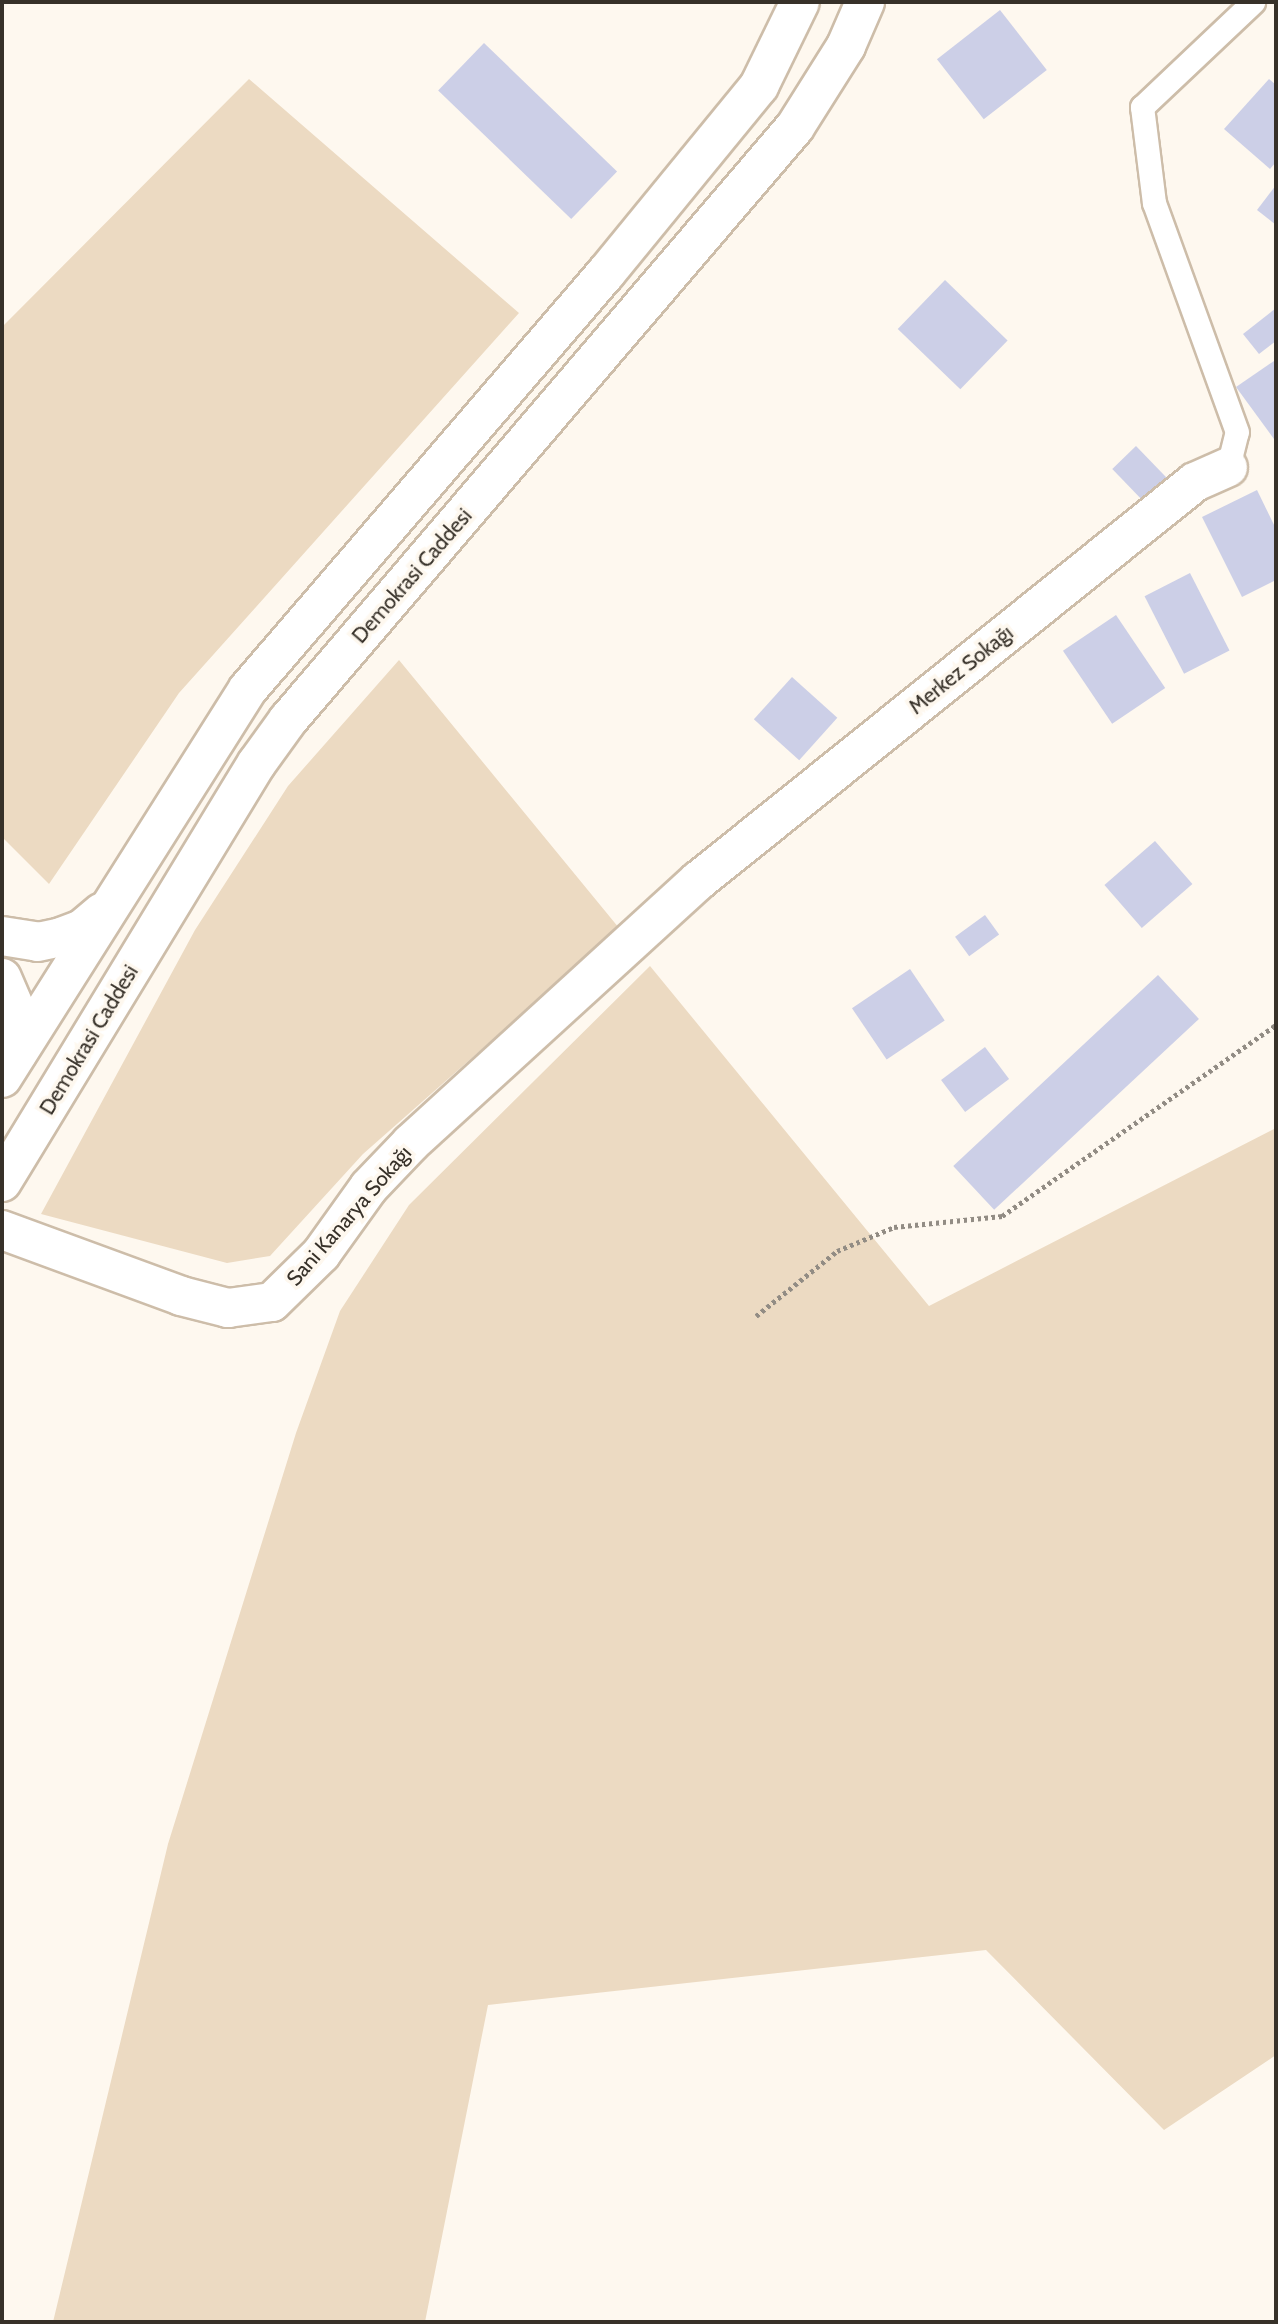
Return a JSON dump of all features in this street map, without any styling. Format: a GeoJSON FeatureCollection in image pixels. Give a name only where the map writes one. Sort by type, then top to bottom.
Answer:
{"type":"FeatureCollection","features":[{"type":"Feature","properties":{"kind":"main road"},"geometry":{"type":"LineString","coordinates":[[10,1065],[248,690],[606,273],[759,86],[800,2]]}},
{"type":"Feature","properties":{"kind":"main road","name":"Demokrasi Caddesi"},"geometry":{"type":"LineString","coordinates":[[2,1182],[280,731],[795,127],[846,46],[865,2]]}},
{"type":"Feature","properties":{"kind":"main road","name":"Merkez Sokağı"},"geometry":{"type":"LineString","coordinates":[[698,881],[1195,482],[1228,467]]}},
{"type":"Feature","properties":{"kind":"main road","name":"Sani Kanarya Sokağı"},"geometry":{"type":"LineString","coordinates":[[2,1230],[181,1296],[228,1308],[272,1303],[321,1254],[369,1187],[411,1143],[698,881]]}},
{"type":"Feature","properties":{"kind":"main road"},"geometry":{"type":"LineString","coordinates":[[2,936],[38,942],[61,937],[82,929],[109,906]]}},
{"type":"Feature","properties":{"kind":"main road"},"geometry":{"type":"LineString","coordinates":[[2,978],[18,1014],[10,1065]]}},
{"type":"Feature","properties":{"kind":"lane"},"geometry":{"type":"LineString","coordinates":[[1228,467],[1237,432],[1154,203],[1142,107],[1253,2]]}},
{"type":"Feature","properties":{"kind":"path"},"geometry":{"type":"LineString","coordinates":[[756,1315],[837,1251],[894,1227],[1002,1216],[1276,1025]]}},
{"type":"Feature","properties":{"kind":"shaded area"},"geometry":{"type":"Polygon","coordinates":[[[249,79],[519,313],[179,693],[49,884],[2,837],[2,327],[249,79]]]}},
{"type":"Feature","properties":{"kind":"shaded area"},"geometry":{"type":"Polygon","coordinates":[[[399,660],[619,928],[363,1154],[270,1256],[227,1263],[41,1214],[195,930],[288,786],[399,660]]]}},
{"type":"Feature","properties":{"kind":"shaded area"},"geometry":{"type":"Polygon","coordinates":[[[650,966],[929,1306],[1276,1128],[1276,2055],[1164,2130],[986,1950],[488,2005],[425,2322],[53,2322],[168,1844],[296,1433],[340,1311],[409,1205],[650,966]]]}},
{"type":"Feature","properties":{"kind":"building"},"geometry":{"type":"Polygon","coordinates":[[[1000,10],[1047,70],[984,119],[937,59],[1000,10]]]}},
{"type":"Feature","properties":{"kind":"building"},"geometry":{"type":"Polygon","coordinates":[[[484,43],[617,172],[571,219],[438,90],[484,43]]]}},
{"type":"Feature","properties":{"kind":"building"},"geometry":{"type":"Polygon","coordinates":[[[1269,79],[1276,85],[1276,162],[1270,169],[1224,129],[1269,79]]]}},
{"type":"Feature","properties":{"kind":"building"},"geometry":{"type":"Polygon","coordinates":[[[1276,185],[1276,225],[1257,210],[1276,185]]]}},
{"type":"Feature","properties":{"kind":"building"},"geometry":{"type":"Polygon","coordinates":[[[945,280],[1008,340],[960,389],[898,329],[945,280]]]}},
{"type":"Feature","properties":{"kind":"building"},"geometry":{"type":"Polygon","coordinates":[[[1276,308],[1276,341],[1259,354],[1243,334],[1276,308]]]}},
{"type":"Feature","properties":{"kind":"building"},"geometry":{"type":"Polygon","coordinates":[[[1274,361],[1276,437],[1274,439],[1236,387],[1274,361]]]}},
{"type":"Feature","properties":{"kind":"building"},"geometry":{"type":"Polygon","coordinates":[[[1136,446],[1170,481],[1146,504],[1112,469],[1136,446]]]}},
{"type":"Feature","properties":{"kind":"building"},"geometry":{"type":"Polygon","coordinates":[[[1257,490],[1276,529],[1276,580],[1242,597],[1202,517],[1257,490]]]}},
{"type":"Feature","properties":{"kind":"building"},"geometry":{"type":"Polygon","coordinates":[[[1190,573],[1229,651],[1184,674],[1145,596],[1190,573]]]}},
{"type":"Feature","properties":{"kind":"building"},"geometry":{"type":"Polygon","coordinates":[[[1116,615],[1165,688],[1112,724],[1063,651],[1116,615]]]}},
{"type":"Feature","properties":{"kind":"building"},"geometry":{"type":"Polygon","coordinates":[[[792,677],[837,718],[799,760],[754,719],[792,677]]]}},
{"type":"Feature","properties":{"kind":"building"},"geometry":{"type":"Polygon","coordinates":[[[1155,841],[1192,884],[1142,928],[1104,885],[1155,841]]]}},
{"type":"Feature","properties":{"kind":"building"},"geometry":{"type":"Polygon","coordinates":[[[985,915],[999,934],[969,956],[955,937],[985,915]]]}},
{"type":"Feature","properties":{"kind":"building"},"geometry":{"type":"Polygon","coordinates":[[[910,969],[945,1020],[887,1060],[852,1008],[910,969]]]}},
{"type":"Feature","properties":{"kind":"building"},"geometry":{"type":"Polygon","coordinates":[[[1158,975],[1199,1019],[994,1210],[953,1166],[1158,975]]]}},
{"type":"Feature","properties":{"kind":"building"},"geometry":{"type":"Polygon","coordinates":[[[985,1047],[1009,1079],[965,1112],[941,1080],[985,1047]]]}}]}
